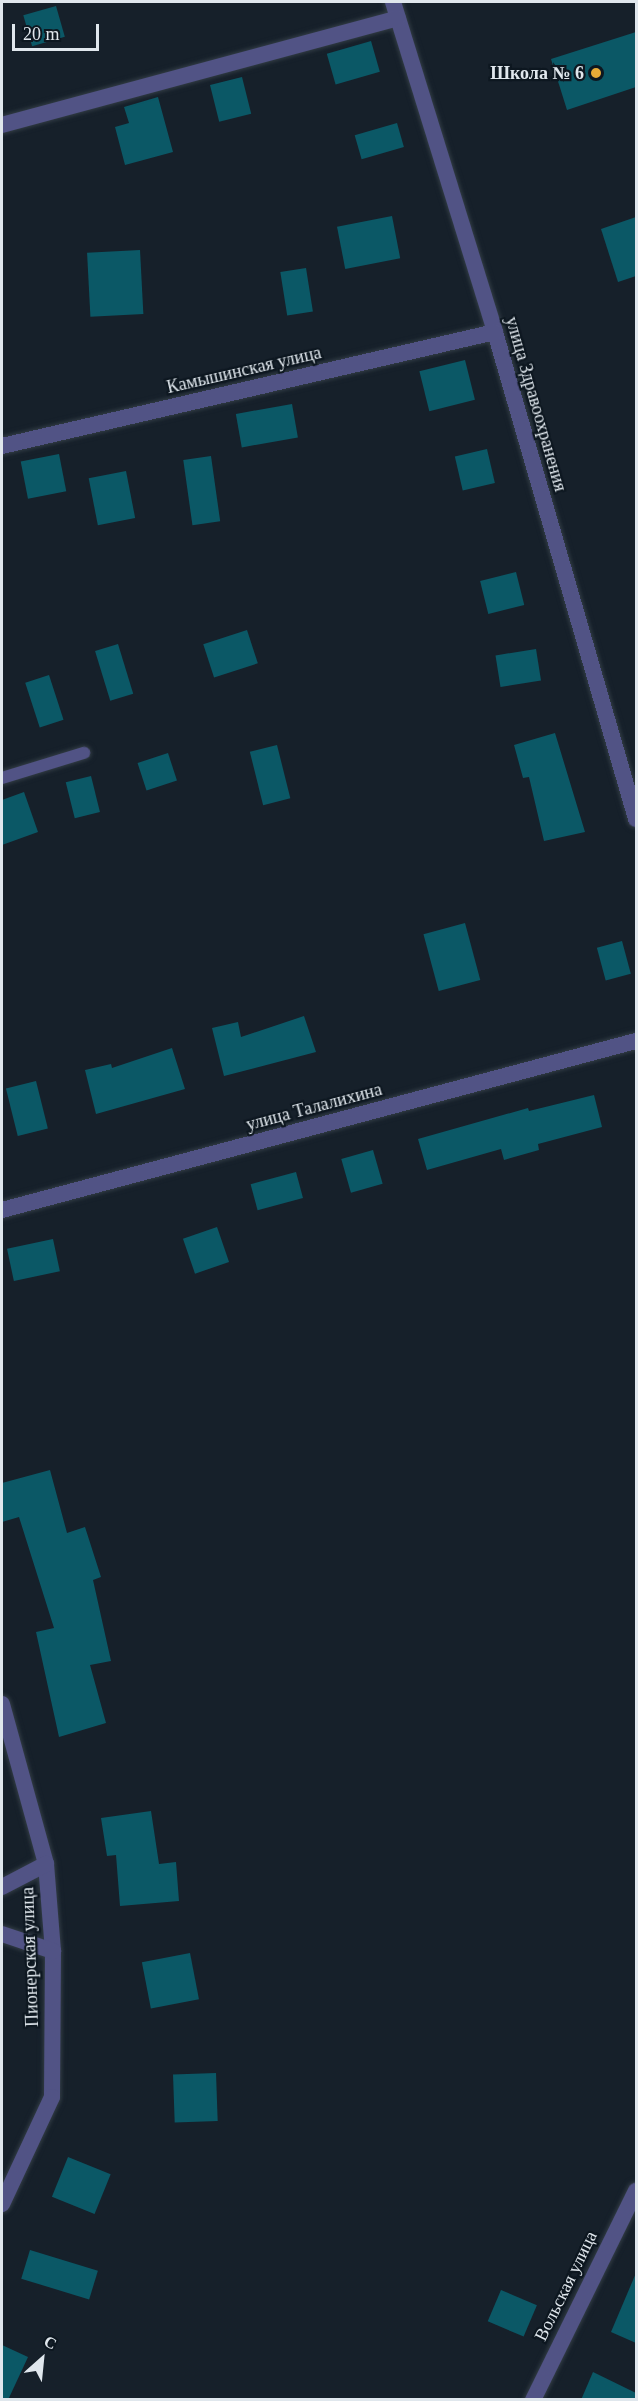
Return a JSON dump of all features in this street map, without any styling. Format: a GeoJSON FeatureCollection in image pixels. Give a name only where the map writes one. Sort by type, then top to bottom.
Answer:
{"type":"FeatureCollection","features":[{"type":"Feature","properties":{"kind":"street"},"geometry":{"type":"LineString","coordinates":[[2,125],[396,10]]}},
{"type":"Feature","properties":{"kind":"street","name":"улица Здравоохранения"},"geometry":{"type":"LineString","coordinates":[[396,10],[495,332],[636,819]]}},
{"type":"Feature","properties":{"kind":"street","name":"Камышинская улица"},"geometry":{"type":"LineString","coordinates":[[2,446],[495,332]]}},
{"type":"Feature","properties":{"kind":"street","name":"улица Талалихина"},"geometry":{"type":"LineString","coordinates":[[2,1210],[636,1041]]}},
{"type":"Feature","properties":{"kind":"street","name":"Пионерская улица"},"geometry":{"type":"LineString","coordinates":[[2,1704],[46,1864],[53,1951],[51,2097],[2,2204]]}},
{"type":"Feature","properties":{"kind":"street"},"geometry":{"type":"LineString","coordinates":[[2,1887],[46,1864]]}},
{"type":"Feature","properties":{"kind":"street"},"geometry":{"type":"LineString","coordinates":[[2,1934],[53,1951]]}},
{"type":"Feature","properties":{"kind":"street","name":"Вольская улица"},"geometry":{"type":"LineString","coordinates":[[533,2400],[636,2191]]}},
{"type":"Feature","properties":{"kind":"lane"},"geometry":{"type":"LineString","coordinates":[[2,778],[84,753]]}},
{"type":"Feature","properties":{"kind":"building"},"geometry":{"type":"Polygon","coordinates":[[[56,6],[65,37],[32,46],[23,15],[56,6]]]}},
{"type":"Feature","properties":{"kind":"building","name":"Школа № 6"},"geometry":{"type":"Polygon","coordinates":[[[636,32],[636,87],[567,110],[551,59],[636,32]]]}},
{"type":"Feature","properties":{"kind":"building"},"geometry":{"type":"Polygon","coordinates":[[[371,41],[380,72],[336,84],[327,54],[371,41]]]}},
{"type":"Feature","properties":{"kind":"building"},"geometry":{"type":"Polygon","coordinates":[[[242,77],[251,114],[219,122],[210,85],[242,77]]]}},
{"type":"Feature","properties":{"kind":"building"},"geometry":{"type":"Polygon","coordinates":[[[158,97],[173,152],[125,165],[115,127],[129,123],[124,107],[158,97]]]}},
{"type":"Feature","properties":{"kind":"building"},"geometry":{"type":"Polygon","coordinates":[[[397,123],[404,147],[362,159],[355,135],[397,123]]]}},
{"type":"Feature","properties":{"kind":"building"},"geometry":{"type":"Polygon","coordinates":[[[392,216],[400,258],[345,269],[337,227],[392,216]]]}},
{"type":"Feature","properties":{"kind":"building"},"geometry":{"type":"Polygon","coordinates":[[[636,217],[636,276],[618,282],[601,229],[636,217]]]}},
{"type":"Feature","properties":{"kind":"building"},"geometry":{"type":"Polygon","coordinates":[[[140,250],[143,314],[90,317],[87,253],[140,250]]]}},
{"type":"Feature","properties":{"kind":"building"},"geometry":{"type":"Polygon","coordinates":[[[306,268],[313,311],[287,316],[280,272],[306,268]]]}},
{"type":"Feature","properties":{"kind":"building"},"geometry":{"type":"Polygon","coordinates":[[[465,360],[475,400],[429,411],[419,371],[465,360]]]}},
{"type":"Feature","properties":{"kind":"building"},"geometry":{"type":"Polygon","coordinates":[[[292,404],[298,437],[242,447],[236,414],[292,404]]]}},
{"type":"Feature","properties":{"kind":"building"},"geometry":{"type":"Polygon","coordinates":[[[487,449],[495,483],[463,491],[455,456],[487,449]]]}},
{"type":"Feature","properties":{"kind":"building"},"geometry":{"type":"Polygon","coordinates":[[[59,454],[66,491],[28,499],[21,461],[59,454]]]}},
{"type":"Feature","properties":{"kind":"building"},"geometry":{"type":"Polygon","coordinates":[[[211,456],[220,521],[192,525],[183,460],[211,456]]]}},
{"type":"Feature","properties":{"kind":"building"},"geometry":{"type":"Polygon","coordinates":[[[126,471],[135,518],[98,525],[89,478],[126,471]]]}},
{"type":"Feature","properties":{"kind":"building"},"geometry":{"type":"Polygon","coordinates":[[[516,572],[524,605],[488,614],[480,581],[516,572]]]}},
{"type":"Feature","properties":{"kind":"building"},"geometry":{"type":"Polygon","coordinates":[[[247,630],[258,663],[214,678],[203,644],[247,630]]]}},
{"type":"Feature","properties":{"kind":"building"},"geometry":{"type":"Polygon","coordinates":[[[118,644],[133,694],[110,701],[95,651],[118,644]]]}},
{"type":"Feature","properties":{"kind":"building"},"geometry":{"type":"Polygon","coordinates":[[[536,649],[541,681],[501,687],[496,655],[536,649]]]}},
{"type":"Feature","properties":{"kind":"building"},"geometry":{"type":"Polygon","coordinates":[[[49,675],[64,720],[40,727],[25,683],[49,675]]]}},
{"type":"Feature","properties":{"kind":"building"},"geometry":{"type":"Polygon","coordinates":[[[555,733],[585,832],[544,841],[529,777],[523,778],[514,745],[555,733]]]}},
{"type":"Feature","properties":{"kind":"building"},"geometry":{"type":"Polygon","coordinates":[[[277,745],[290,798],[263,805],[250,752],[277,745]]]}},
{"type":"Feature","properties":{"kind":"building"},"geometry":{"type":"Polygon","coordinates":[[[168,753],[177,781],[147,790],[138,763],[168,753]]]}},
{"type":"Feature","properties":{"kind":"building"},"geometry":{"type":"Polygon","coordinates":[[[91,776],[100,812],[75,818],[66,782],[91,776]]]}},
{"type":"Feature","properties":{"kind":"building"},"geometry":{"type":"Polygon","coordinates":[[[24,792],[38,832],[2,845],[2,800],[24,792]]]}},
{"type":"Feature","properties":{"kind":"building"},"geometry":{"type":"Polygon","coordinates":[[[465,923],[480,980],[439,991],[423,934],[465,923]]]}},
{"type":"Feature","properties":{"kind":"building"},"geometry":{"type":"Polygon","coordinates":[[[622,941],[631,974],[606,981],[597,948],[622,941]]]}},
{"type":"Feature","properties":{"kind":"building"},"geometry":{"type":"Polygon","coordinates":[[[304,1016],[316,1052],[224,1076],[212,1028],[238,1022],[241,1037],[304,1016]]]}},
{"type":"Feature","properties":{"kind":"building"},"geometry":{"type":"Polygon","coordinates":[[[172,1048],[185,1089],[96,1114],[85,1070],[111,1064],[112,1068],[172,1048]]]}},
{"type":"Feature","properties":{"kind":"building"},"geometry":{"type":"Polygon","coordinates":[[[36,1081],[48,1129],[18,1136],[6,1088],[36,1081]]]}},
{"type":"Feature","properties":{"kind":"building"},"geometry":{"type":"Polygon","coordinates":[[[594,1095],[602,1127],[538,1144],[539,1150],[504,1160],[501,1149],[427,1170],[418,1139],[528,1108],[529,1111],[594,1095]]]}},
{"type":"Feature","properties":{"kind":"building"},"geometry":{"type":"Polygon","coordinates":[[[373,1150],[383,1184],[351,1193],[341,1159],[373,1150]]]}},
{"type":"Feature","properties":{"kind":"building"},"geometry":{"type":"Polygon","coordinates":[[[296,1172],[303,1198],[258,1210],[251,1184],[296,1172]]]}},
{"type":"Feature","properties":{"kind":"building"},"geometry":{"type":"Polygon","coordinates":[[[217,1227],[229,1262],[195,1274],[183,1239],[217,1227]]]}},
{"type":"Feature","properties":{"kind":"building"},"geometry":{"type":"Polygon","coordinates":[[[53,1239],[60,1271],[14,1281],[7,1249],[53,1239]]]}},
{"type":"Feature","properties":{"kind":"building"},"geometry":{"type":"Polygon","coordinates":[[[50,1470],[67,1533],[85,1527],[101,1577],[93,1580],[111,1661],[90,1665],[106,1723],[59,1737],[36,1632],[54,1628],[19,1517],[2,1522],[2,1483],[50,1470]]]}},
{"type":"Feature","properties":{"kind":"building"},"geometry":{"type":"Polygon","coordinates":[[[151,1811],[159,1864],[176,1862],[179,1901],[120,1906],[116,1855],[107,1856],[101,1818],[151,1811]]]}},
{"type":"Feature","properties":{"kind":"building"},"geometry":{"type":"Polygon","coordinates":[[[190,1953],[199,1999],[151,2008],[142,1962],[190,1953]]]}},
{"type":"Feature","properties":{"kind":"building"},"geometry":{"type":"Polygon","coordinates":[[[216,2073],[218,2121],[175,2122],[173,2075],[216,2073]]]}},
{"type":"Feature","properties":{"kind":"building"},"geometry":{"type":"Polygon","coordinates":[[[68,2157],[111,2174],[95,2214],[52,2197],[68,2157]]]}},
{"type":"Feature","properties":{"kind":"building"},"geometry":{"type":"Polygon","coordinates":[[[30,2250],[98,2271],[89,2299],[21,2279],[30,2250]]]}},
{"type":"Feature","properties":{"kind":"building"},"geometry":{"type":"Polygon","coordinates":[[[636,2273],[636,2343],[611,2332],[636,2273]]]}},
{"type":"Feature","properties":{"kind":"building"},"geometry":{"type":"Polygon","coordinates":[[[501,2290],[537,2305],[524,2337],[488,2321],[501,2290]]]}},
{"type":"Feature","properties":{"kind":"building"},"geometry":{"type":"Polygon","coordinates":[[[2,2345],[28,2357],[8,2400],[2,2400],[2,2345]]]}},
{"type":"Feature","properties":{"kind":"building"},"geometry":{"type":"Polygon","coordinates":[[[593,2372],[636,2393],[636,2400],[581,2400],[593,2372]]]}},
{"type":"Feature","properties":{"kind":"place","name":"Школа № 6"},"geometry":{"type":"Point","coordinates":[596,73]}}]}
